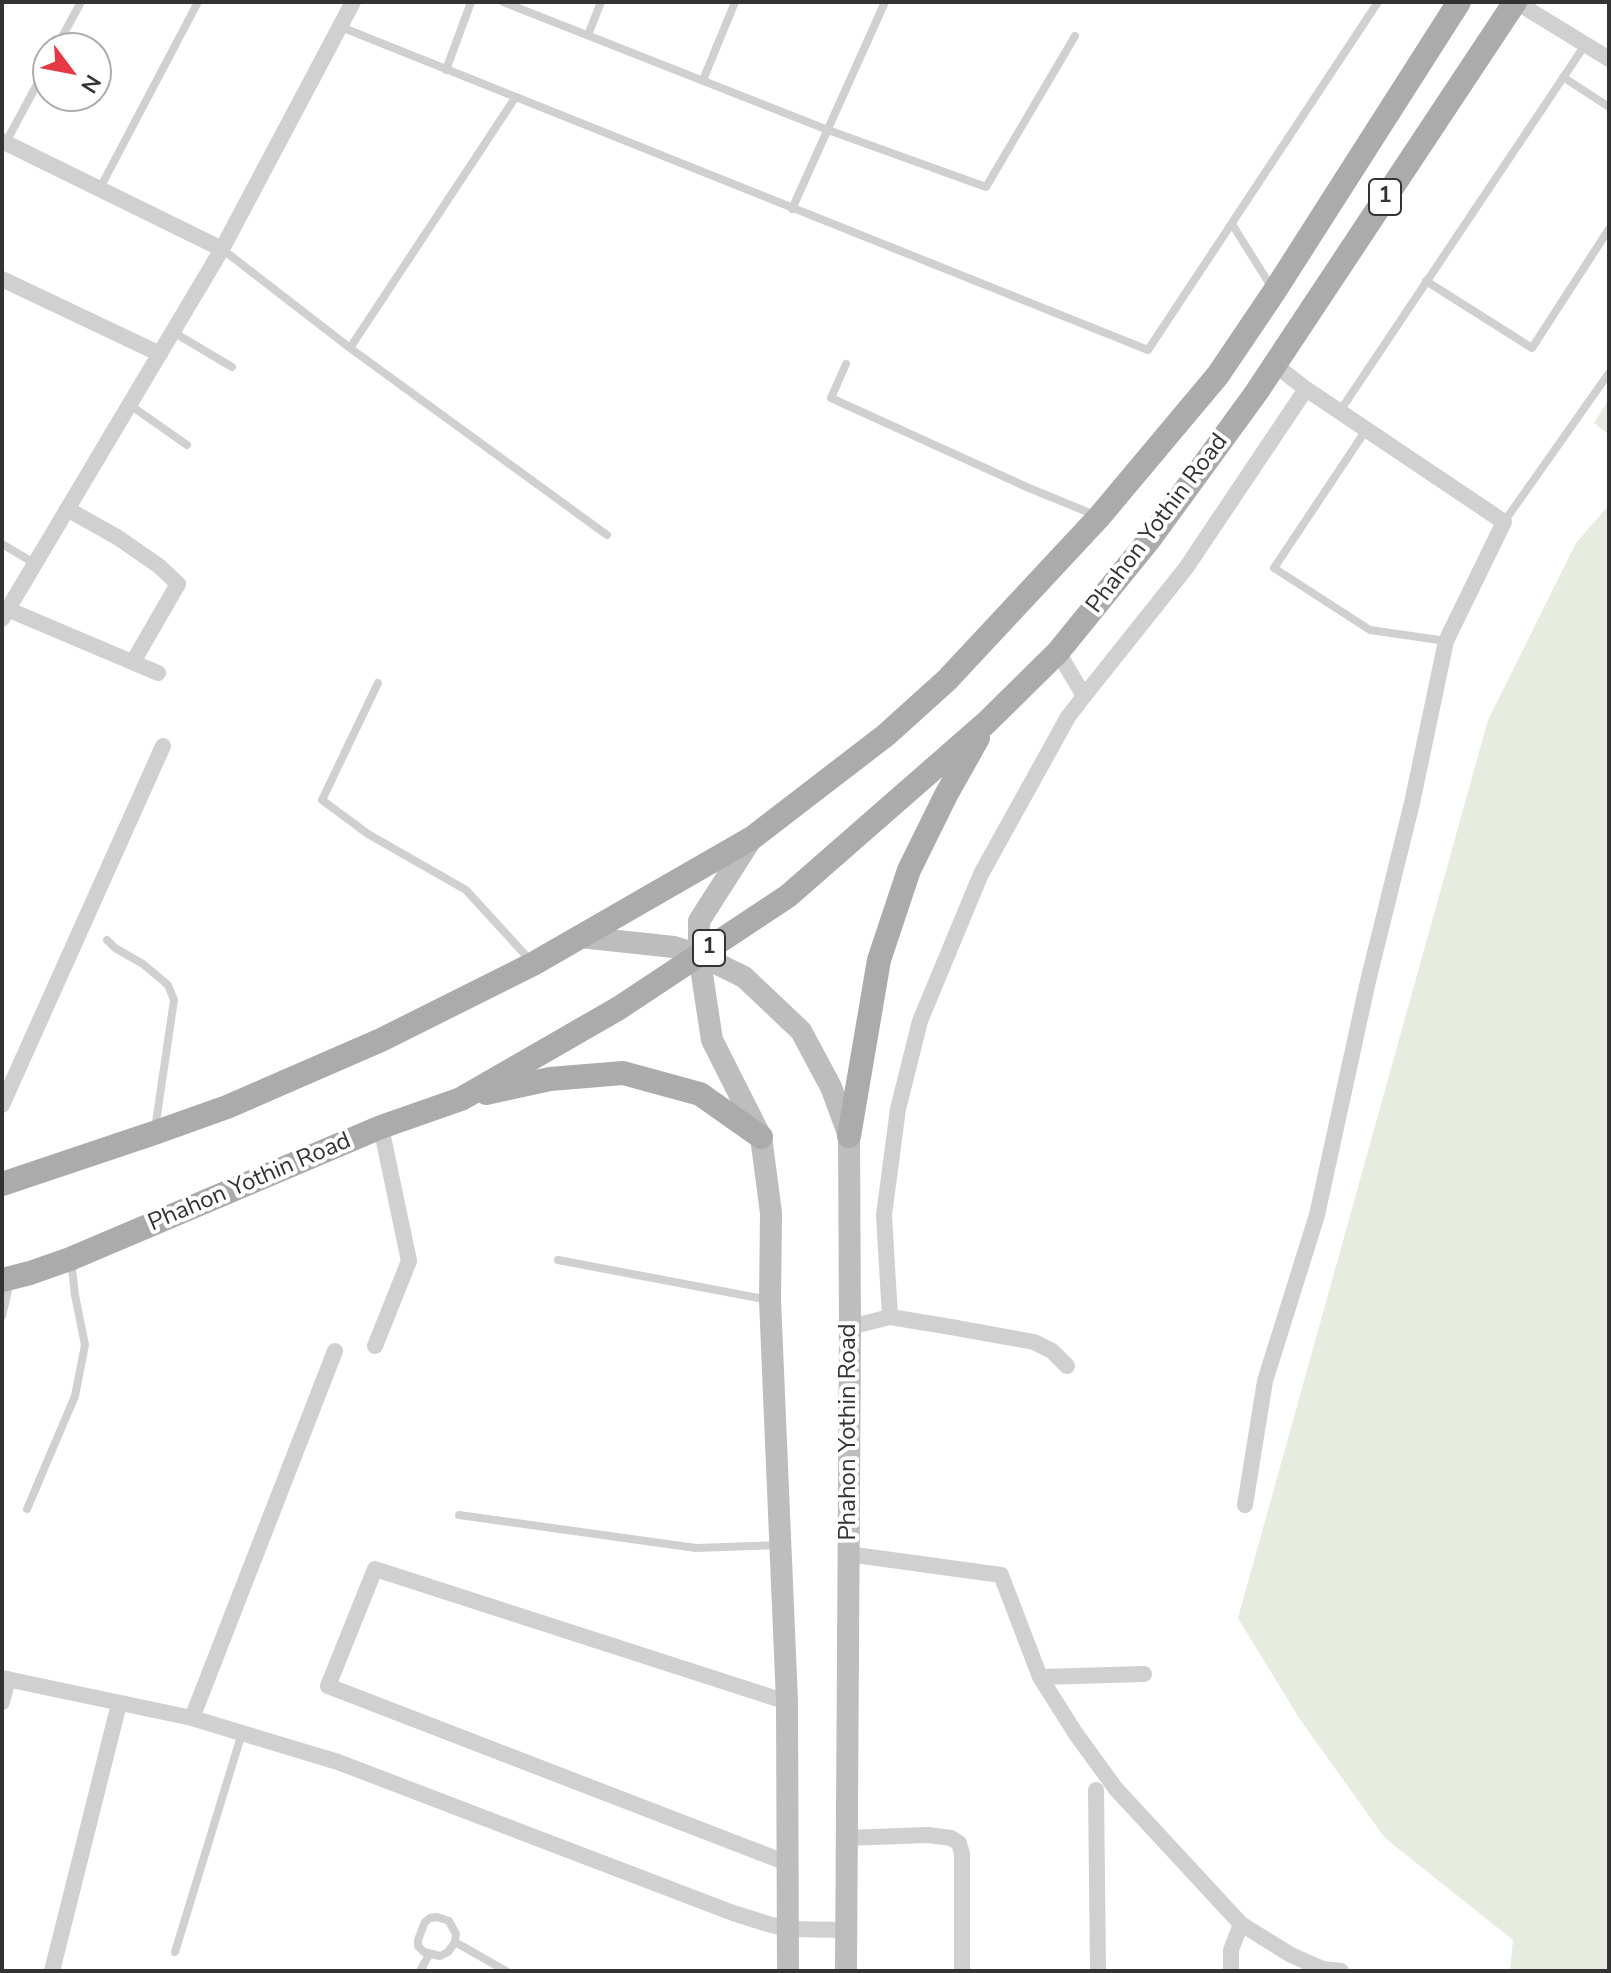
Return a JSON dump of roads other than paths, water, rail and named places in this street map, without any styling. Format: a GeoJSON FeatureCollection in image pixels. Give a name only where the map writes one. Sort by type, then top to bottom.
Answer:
{"type":"FeatureCollection","features":[{"type":"Feature","properties":{"kind":"main road","name":"Phahon Yothin Road"},"geometry":{"type":"LineString","coordinates":[[2,1184],[227,1107],[381,1040],[533,964],[752,838],[886,735],[947,680],[1099,517],[1218,375],[1459,2]]}},
{"type":"Feature","properties":{"kind":"main road","name":"Phahon Yothin Road"},"geometry":{"type":"LineString","coordinates":[[7,1279],[70,1259],[381,1127],[461,1099],[619,1008],[788,896],[987,722],[1058,652],[1149,540],[1275,365],[1515,2]]}},
{"type":"Feature","properties":{"kind":"main road"},"geometry":{"type":"LineString","coordinates":[[849,1136],[879,960],[909,870],[987,722]]}},
{"type":"Feature","properties":{"kind":"main road","name":"Phahon Yothin Road"},"geometry":{"type":"LineString","coordinates":[[752,838],[699,921],[699,955],[712,1040],[761,1137],[771,1213],[770,1300],[787,1702],[788,1971]]}},
{"type":"Feature","properties":{"kind":"main road","name":"Phahon Yothin Road"},"geometry":{"type":"LineString","coordinates":[[580,937],[674,947],[699,955],[744,977],[801,1031],[831,1087],[849,1136],[846,1971]]}},
{"type":"Feature","properties":{"kind":"main road"},"geometry":{"type":"LineString","coordinates":[[461,1099],[550,1079],[623,1073],[700,1094],[761,1137]]}},
{"type":"Feature","properties":{"kind":"street"},"geometry":{"type":"LineString","coordinates":[[158,673],[5,614],[222,249],[353,2]]}},
{"type":"Feature","properties":{"kind":"street"},"geometry":{"type":"LineString","coordinates":[[1515,2],[1609,59]]}},
{"type":"Feature","properties":{"kind":"street"},"geometry":{"type":"LineString","coordinates":[[4,142],[222,249]]}},
{"type":"Feature","properties":{"kind":"street"},"geometry":{"type":"LineString","coordinates":[[2,279],[160,354]]}},
{"type":"Feature","properties":{"kind":"street"},"geometry":{"type":"LineString","coordinates":[[1245,1505],[1265,1381],[1317,1215],[1446,641],[1504,522],[1275,365]]}},
{"type":"Feature","properties":{"kind":"street"},"geometry":{"type":"LineString","coordinates":[[890,1317],[884,1215],[898,1109],[920,1021],[981,874],[1068,717],[1186,568],[1306,389]]}},
{"type":"Feature","properties":{"kind":"street"},"geometry":{"type":"LineString","coordinates":[[67,509],[117,537],[159,566],[178,584],[133,662]]}},
{"type":"Feature","properties":{"kind":"street"},"geometry":{"type":"LineString","coordinates":[[1058,652],[1084,696]]}},
{"type":"Feature","properties":{"kind":"street"},"geometry":{"type":"LineString","coordinates":[[2,1105],[163,746]]}},
{"type":"Feature","properties":{"kind":"street"},"geometry":{"type":"LineString","coordinates":[[375,1346],[409,1261],[381,1127]]}},
{"type":"Feature","properties":{"kind":"street"},"geometry":{"type":"LineString","coordinates":[[850,1327],[890,1317],[1034,1342],[1052,1351],[1067,1366]]}},
{"type":"Feature","properties":{"kind":"street"},"geometry":{"type":"LineString","coordinates":[[192,1718],[335,1351]]}},
{"type":"Feature","properties":{"kind":"street"},"geometry":{"type":"LineString","coordinates":[[848,1554],[1001,1575],[1040,1677],[1116,1789],[1241,1924],[1291,1955],[1323,1969],[1341,1971]]}},
{"type":"Feature","properties":{"kind":"street"},"geometry":{"type":"LineString","coordinates":[[787,1702],[375,1569],[328,1686],[787,1863]]}},
{"type":"Feature","properties":{"kind":"street"},"geometry":{"type":"LineString","coordinates":[[1040,1677],[1144,1674]]}},
{"type":"Feature","properties":{"kind":"street"},"geometry":{"type":"LineString","coordinates":[[2,1702],[5,1679],[192,1718],[338,1762],[733,1913],[787,1929],[845,1930]]}},
{"type":"Feature","properties":{"kind":"street"},"geometry":{"type":"LineString","coordinates":[[52,1971],[119,1704]]}},
{"type":"Feature","properties":{"kind":"street"},"geometry":{"type":"LineString","coordinates":[[1096,1790],[1098,1971]]}},
{"type":"Feature","properties":{"kind":"street"},"geometry":{"type":"LineString","coordinates":[[846,1838],[928,1835],[951,1838],[959,1843],[962,1854],[962,1971]]}},
{"type":"Feature","properties":{"kind":"street"},"geometry":{"type":"LineString","coordinates":[[1231,1971],[1231,1950],[1241,1924]]}},
{"type":"Feature","properties":{"kind":"lane"},"geometry":{"type":"LineString","coordinates":[[65,32],[81,2]]}},
{"type":"Feature","properties":{"kind":"lane"},"geometry":{"type":"LineString","coordinates":[[100,188],[198,2]]}},
{"type":"Feature","properties":{"kind":"lane"},"geometry":{"type":"LineString","coordinates":[[446,70],[471,2]]}},
{"type":"Feature","properties":{"kind":"lane"},"geometry":{"type":"LineString","coordinates":[[503,2],[828,130],[986,187],[1075,36]]}},
{"type":"Feature","properties":{"kind":"lane"},"geometry":{"type":"LineString","coordinates":[[588,35],[601,2]]}},
{"type":"Feature","properties":{"kind":"lane"},"geometry":{"type":"LineString","coordinates":[[703,80],[735,2]]}},
{"type":"Feature","properties":{"kind":"lane"},"geometry":{"type":"LineString","coordinates":[[792,209],[885,2]]}},
{"type":"Feature","properties":{"kind":"lane"},"geometry":{"type":"LineString","coordinates":[[341,27],[1148,350],[1378,2]]}},
{"type":"Feature","properties":{"kind":"lane"},"geometry":{"type":"LineString","coordinates":[[1340,411],[1585,44]]}},
{"type":"Feature","properties":{"kind":"lane"},"geometry":{"type":"LineString","coordinates":[[1563,77],[1609,107]]}},
{"type":"Feature","properties":{"kind":"lane"},"geometry":{"type":"LineString","coordinates":[[4,142],[32,92]]}},
{"type":"Feature","properties":{"kind":"lane"},"geometry":{"type":"LineString","coordinates":[[350,348],[515,98]]}},
{"type":"Feature","properties":{"kind":"lane"},"geometry":{"type":"LineString","coordinates":[[1232,224],[1274,292]]}},
{"type":"Feature","properties":{"kind":"lane"},"geometry":{"type":"LineString","coordinates":[[1426,281],[1532,348],[1609,229]]}},
{"type":"Feature","properties":{"kind":"lane"},"geometry":{"type":"LineString","coordinates":[[222,249],[350,348],[607,535]]}},
{"type":"Feature","properties":{"kind":"lane"},"geometry":{"type":"LineString","coordinates":[[173,332],[232,367]]}},
{"type":"Feature","properties":{"kind":"lane"},"geometry":{"type":"LineString","coordinates":[[846,364],[831,398],[1099,517]]}},
{"type":"Feature","properties":{"kind":"lane"},"geometry":{"type":"LineString","coordinates":[[1504,522],[1609,373]]}},
{"type":"Feature","properties":{"kind":"lane"},"geometry":{"type":"LineString","coordinates":[[129,405],[187,445]]}},
{"type":"Feature","properties":{"kind":"lane"},"geometry":{"type":"LineString","coordinates":[[1366,430],[1274,568],[1370,630],[1446,641]]}},
{"type":"Feature","properties":{"kind":"lane"},"geometry":{"type":"LineString","coordinates":[[2,544],[34,563]]}},
{"type":"Feature","properties":{"kind":"lane"},"geometry":{"type":"LineString","coordinates":[[378,683],[322,800],[368,834],[466,890],[533,964]]}},
{"type":"Feature","properties":{"kind":"lane"},"geometry":{"type":"LineString","coordinates":[[107,940],[168,985],[174,1000],[154,1133]]}},
{"type":"Feature","properties":{"kind":"lane"},"geometry":{"type":"LineString","coordinates":[[27,1509],[75,1396],[85,1345],[70,1259]]}},
{"type":"Feature","properties":{"kind":"lane"},"geometry":{"type":"LineString","coordinates":[[558,1260],[770,1300]]}},
{"type":"Feature","properties":{"kind":"lane"},"geometry":{"type":"LineString","coordinates":[[2,1316],[7,1279]]}},
{"type":"Feature","properties":{"kind":"lane"},"geometry":{"type":"LineString","coordinates":[[459,1515],[696,1548],[781,1545]]}},
{"type":"Feature","properties":{"kind":"lane"},"geometry":{"type":"LineString","coordinates":[[175,1952],[242,1733]]}},
{"type":"Feature","properties":{"kind":"lane"},"geometry":{"type":"LineString","coordinates":[[441,1917],[454,1928],[455,1942],[444,1955],[429,1955],[420,1949],[418,1940],[421,1928],[430,1918],[441,1917]]}},
{"type":"Feature","properties":{"kind":"lane"},"geometry":{"type":"LineString","coordinates":[[455,1942],[506,1971]]}},
{"type":"Feature","properties":{"kind":"lane"},"geometry":{"type":"LineString","coordinates":[[420,1971],[429,1955]]}}]}
